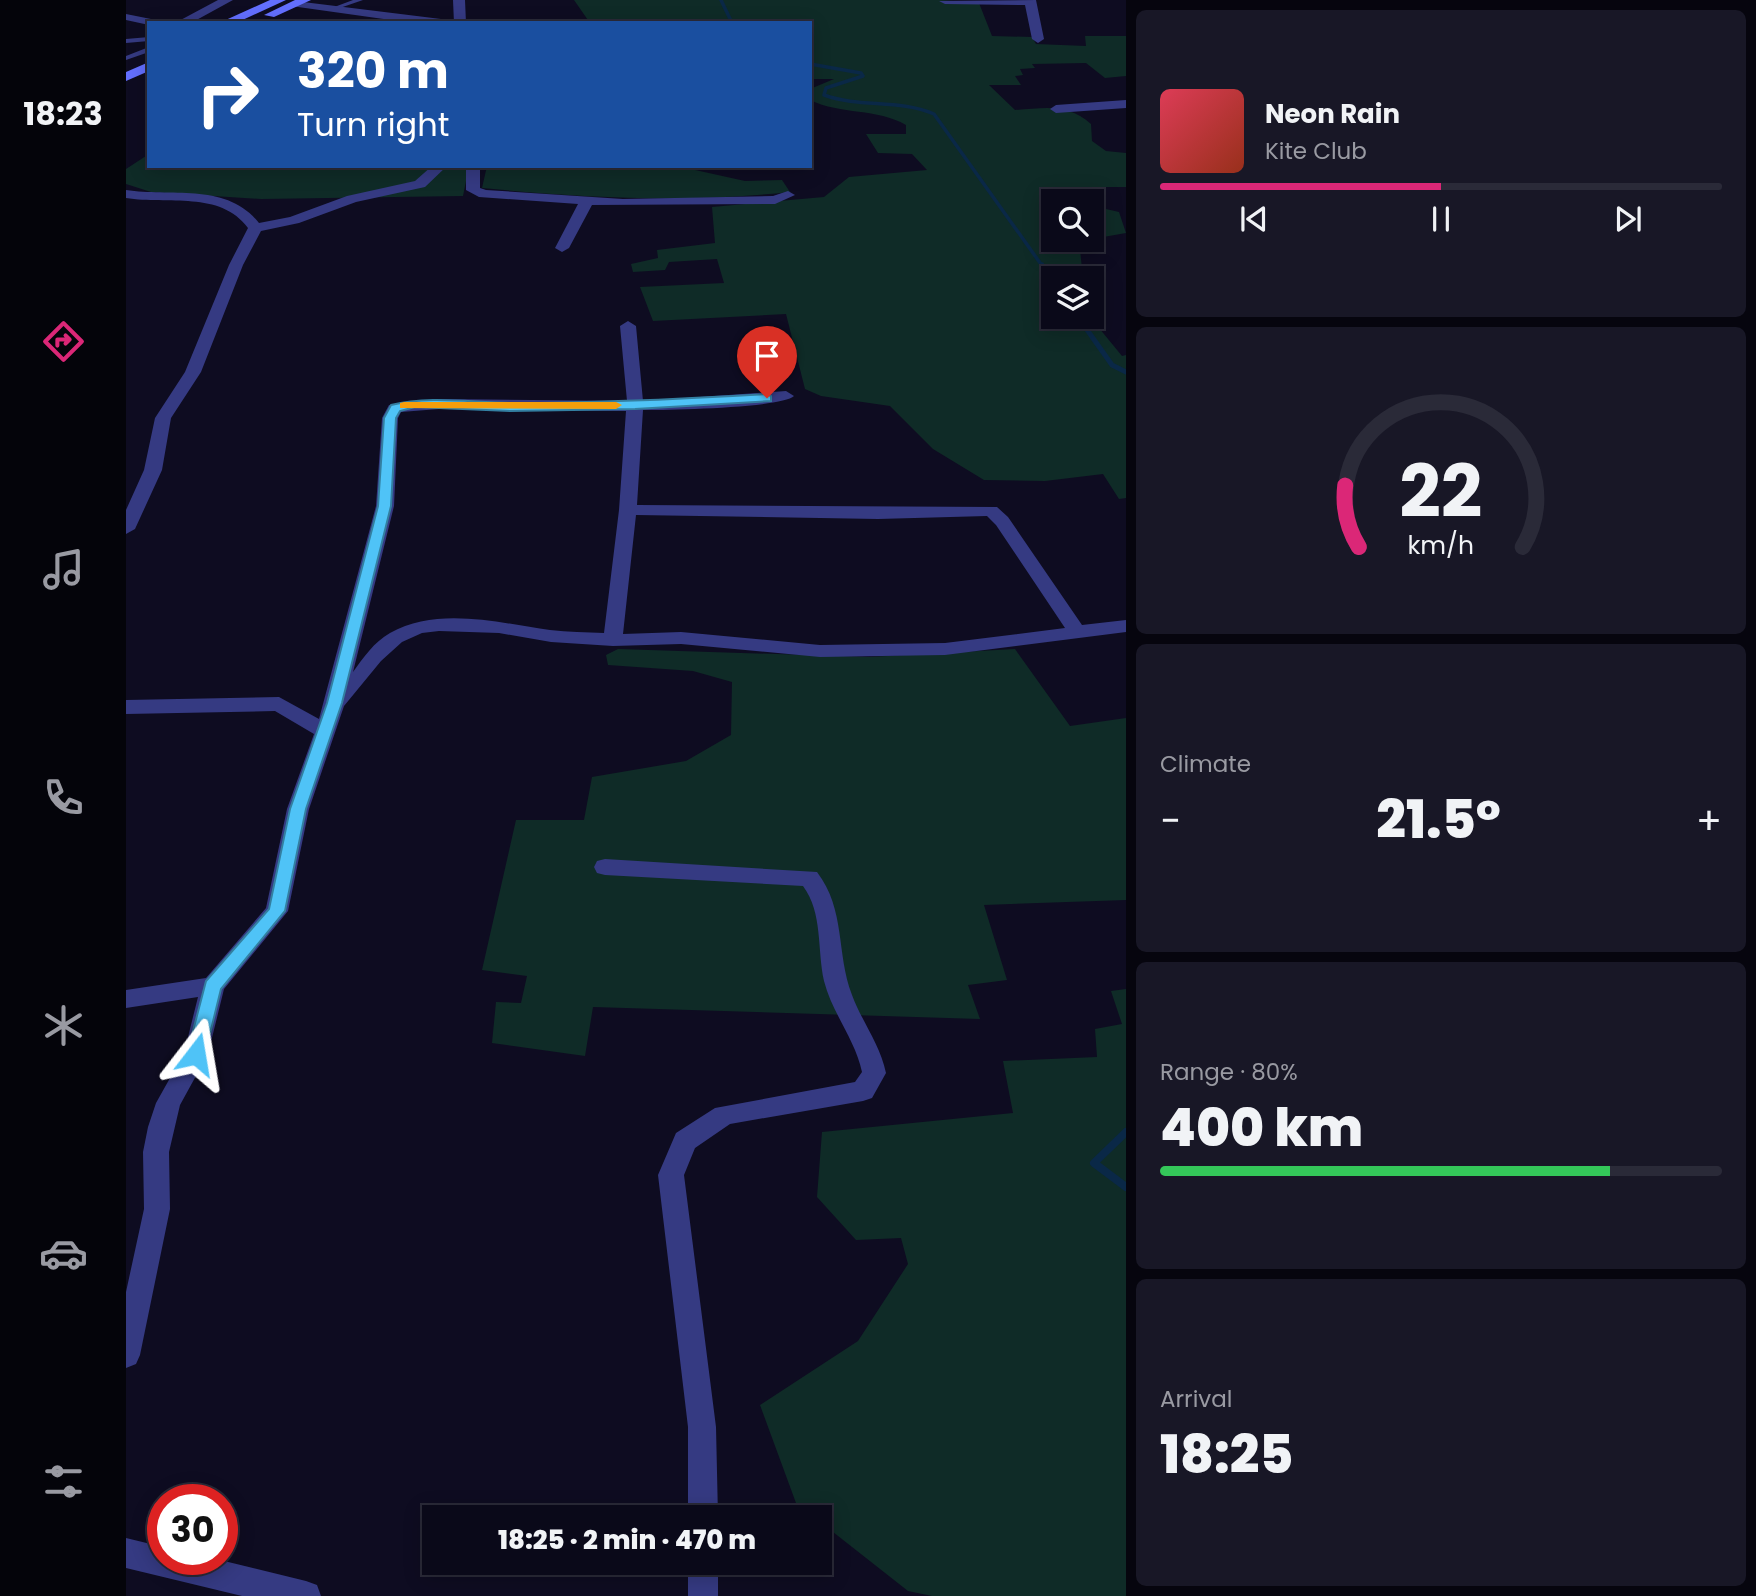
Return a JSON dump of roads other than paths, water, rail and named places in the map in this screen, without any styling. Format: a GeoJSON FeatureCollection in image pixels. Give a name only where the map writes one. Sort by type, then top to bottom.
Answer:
{"type":"FeatureCollection","features":[{"type":"Feature","properties":{"kind":"main road"},"geometry":{"type":"LineString","coordinates":[[230,21],[280,0]]}},
{"type":"Feature","properties":{"kind":"main road"},"geometry":{"type":"LineString","coordinates":[[257,21],[300,2]]}},
{"type":"Feature","properties":{"kind":"main road"},"geometry":{"type":"LineString","coordinates":[[126,64],[147,55]]}},
{"type":"Feature","properties":{"kind":"main road"},"geometry":{"type":"LineString","coordinates":[[126,77],[147,67]]}},
{"type":"Feature","properties":{"kind":"street"},"geometry":{"type":"LineString","coordinates":[[459,0],[460,21]]}},
{"type":"Feature","properties":{"kind":"street"},"geometry":{"type":"LineString","coordinates":[[185,21],[221,1]]}},
{"type":"Feature","properties":{"kind":"street"},"geometry":{"type":"LineString","coordinates":[[945,1],[1031,1],[1038,39]]}},
{"type":"Feature","properties":{"kind":"street"},"geometry":{"type":"LineString","coordinates":[[300,2],[331,9],[425,21]]}},
{"type":"Feature","properties":{"kind":"street"},"geometry":{"type":"LineString","coordinates":[[126,17],[147,21]]}},
{"type":"Feature","properties":{"kind":"street"},"geometry":{"type":"LineString","coordinates":[[1056,109],[1126,104]]}},
{"type":"Feature","properties":{"kind":"street"},"geometry":{"type":"LineString","coordinates":[[255,228],[294,220],[352,198],[420,184],[438,168]]}},
{"type":"Feature","properties":{"kind":"street"},"geometry":{"type":"LineString","coordinates":[[473,168],[472,187],[478,193],[587,201],[775,200],[788,195]]}},
{"type":"Feature","properties":{"kind":"street"},"geometry":{"type":"LineString","coordinates":[[126,194],[146,198],[227,201],[240,209],[255,228]]}},
{"type":"Feature","properties":{"kind":"street"},"geometry":{"type":"LineString","coordinates":[[562,248],[587,201]]}},
{"type":"Feature","properties":{"kind":"street"},"geometry":{"type":"LineString","coordinates":[[126,529],[153,470],[163,418],[193,372],[236,265],[255,228]]}},
{"type":"Feature","properties":{"kind":"street"},"geometry":{"type":"LineString","coordinates":[[613,640],[628,510],[635,405],[628,326]]}},
{"type":"Feature","properties":{"kind":"street"},"geometry":{"type":"LineString","coordinates":[[126,1355],[156,1209],[156,1152],[160,1127],[168,1103],[196,1054],[213,986],[277,911],[298,809],[323,730],[335,703],[385,506],[390,418],[395,408],[415,404],[510,407],[635,405],[786,396]]}},
{"type":"Feature","properties":{"kind":"street"},"geometry":{"type":"LineString","coordinates":[[628,510],[878,514],[991,510],[1002,521],[1077,632]]}},
{"type":"Feature","properties":{"kind":"street"},"geometry":{"type":"LineString","coordinates":[[335,703],[354,684],[374,657],[395,638],[418,628],[439,625],[499,627],[551,636],[613,640],[681,638],[820,651],[946,649],[1126,626]]}},
{"type":"Feature","properties":{"kind":"street"},"geometry":{"type":"LineString","coordinates":[[126,708],[279,704],[323,730]]}},
{"type":"Feature","properties":{"kind":"street"},"geometry":{"type":"LineString","coordinates":[[605,867],[809,878],[821,891],[839,994],[871,1052],[874,1073],[863,1091],[724,1115],[685,1140],[671,1175],[702,1427],[703,1505]]}},
{"type":"Feature","properties":{"kind":"street"},"geometry":{"type":"LineString","coordinates":[[126,999],[213,986]]}},
{"type":"Feature","properties":{"kind":"street"},"geometry":{"type":"LineString","coordinates":[[126,1553],[306,1596]]}},
{"type":"Feature","properties":{"kind":"street"},"geometry":{"type":"LineString","coordinates":[[703,1575],[703,1596]]}},
{"type":"Feature","properties":{"kind":"lane"},"geometry":{"type":"LineString","coordinates":[[331,9],[360,0]]}},
{"type":"Feature","properties":{"kind":"lane"},"geometry":{"type":"LineString","coordinates":[[126,41],[147,39]]}},
{"type":"Feature","properties":{"kind":"lane"},"geometry":{"type":"LineString","coordinates":[[126,58],[147,50]]}},
{"type":"Feature","properties":{"kind":"waterway"},"geometry":{"type":"LineString","coordinates":[[721,0],[731,21]]}},
{"type":"Feature","properties":{"kind":"waterway"},"geometry":{"type":"LineString","coordinates":[[812,64],[861,73],[863,76],[826,88],[824,95],[920,109],[934,114],[1042,266]]}},
{"type":"Feature","properties":{"kind":"waterway"},"geometry":{"type":"LineString","coordinates":[[1086,329],[1112,365],[1126,372]]}},
{"type":"Feature","properties":{"kind":"waterway"},"geometry":{"type":"LineString","coordinates":[[1126,1132],[1094,1163],[1126,1187]]}}]}
